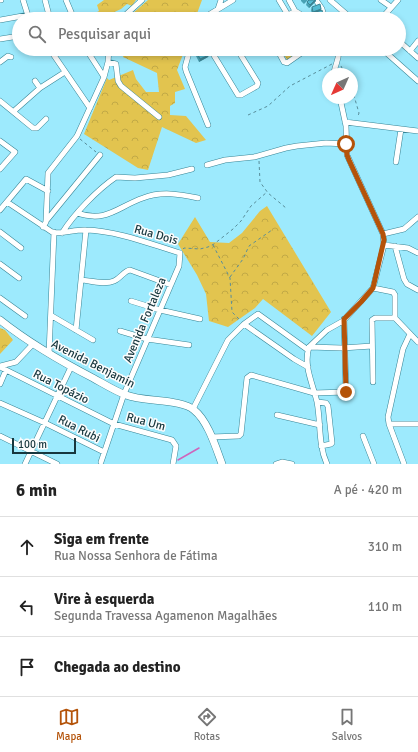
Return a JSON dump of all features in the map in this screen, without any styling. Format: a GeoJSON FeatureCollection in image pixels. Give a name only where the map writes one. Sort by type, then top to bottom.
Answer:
{"type":"FeatureCollection","features":[{"type":"Feature","properties":{"kind":"street"},"geometry":{"type":"LineString","coordinates":[[23,0],[27,12]]}},
{"type":"Feature","properties":{"kind":"street"},"geometry":{"type":"LineString","coordinates":[[45,0],[48,12]]}},
{"type":"Feature","properties":{"kind":"street"},"geometry":{"type":"LineString","coordinates":[[66,0],[71,12]]}},
{"type":"Feature","properties":{"kind":"street"},"geometry":{"type":"LineString","coordinates":[[129,12],[142,0]]}},
{"type":"Feature","properties":{"kind":"street"},"geometry":{"type":"LineString","coordinates":[[218,10],[221,0]]}},
{"type":"Feature","properties":{"kind":"street"},"geometry":{"type":"LineString","coordinates":[[214,12],[233,0]]}},
{"type":"Feature","properties":{"kind":"street"},"geometry":{"type":"LineString","coordinates":[[279,0],[286,12]]}},
{"type":"Feature","properties":{"kind":"street"},"geometry":{"type":"LineString","coordinates":[[289,0],[295,11]]}},
{"type":"Feature","properties":{"kind":"street"},"geometry":{"type":"LineString","coordinates":[[316,0],[323,12]]}},
{"type":"Feature","properties":{"kind":"street"},"geometry":{"type":"LineString","coordinates":[[330,0],[344,12]]}},
{"type":"Feature","properties":{"kind":"street"},"geometry":{"type":"LineString","coordinates":[[381,0],[391,8]]}},
{"type":"Feature","properties":{"kind":"street"},"geometry":{"type":"LineString","coordinates":[[387,12],[398,0]]}},
{"type":"Feature","properties":{"kind":"street"},"geometry":{"type":"LineString","coordinates":[[0,20],[12,19]]}},
{"type":"Feature","properties":{"kind":"street"},"geometry":{"type":"LineString","coordinates":[[0,39],[12,37]]}},
{"type":"Feature","properties":{"kind":"street"},"geometry":{"type":"LineString","coordinates":[[410,51],[418,41]]}},
{"type":"Feature","properties":{"kind":"street"},"geometry":{"type":"LineString","coordinates":[[406,47],[418,58]]}},
{"type":"Feature","properties":{"kind":"street"},"geometry":{"type":"LineString","coordinates":[[0,62],[8,56],[11,57]]}},
{"type":"Feature","properties":{"kind":"street"},"geometry":{"type":"LineString","coordinates":[[54,56],[90,108]]}},
{"type":"Feature","properties":{"kind":"street"},"geometry":{"type":"LineString","coordinates":[[90,56],[104,77]]}},
{"type":"Feature","properties":{"kind":"street"},"geometry":{"type":"LineString","coordinates":[[44,224],[48,191],[48,172],[76,136],[104,77],[108,56]]}},
{"type":"Feature","properties":{"kind":"street"},"geometry":{"type":"LineString","coordinates":[[188,56],[185,66],[186,71],[208,125]]}},
{"type":"Feature","properties":{"kind":"street"},"geometry":{"type":"LineString","coordinates":[[214,56],[238,95],[241,95],[257,86],[258,83],[241,56]]}},
{"type":"Feature","properties":{"kind":"street"},"geometry":{"type":"LineString","coordinates":[[281,56],[284,62],[287,63],[297,56]]}},
{"type":"Feature","properties":{"kind":"street"},"geometry":{"type":"LineString","coordinates":[[335,68],[339,56]]}},
{"type":"Feature","properties":{"kind":"street"},"geometry":{"type":"LineString","coordinates":[[390,56],[418,81]]}},
{"type":"Feature","properties":{"kind":"street"},"geometry":{"type":"LineString","coordinates":[[108,62],[116,64],[118,81],[121,86],[159,117]]}},
{"type":"Feature","properties":{"kind":"street"},"geometry":{"type":"LineString","coordinates":[[14,111],[40,88],[65,72]]}},
{"type":"Feature","properties":{"kind":"street"},"geometry":{"type":"LineString","coordinates":[[35,81],[40,88]]}},
{"type":"Feature","properties":{"kind":"street"},"geometry":{"type":"LineString","coordinates":[[1,102],[34,128],[37,128],[46,119]]}},
{"type":"Feature","properties":{"kind":"street"},"geometry":{"type":"LineString","coordinates":[[327,464],[323,457],[317,402],[308,367],[309,349],[327,330],[338,325],[373,288],[384,245],[383,234],[347,155],[345,122],[341,104]]}},
{"type":"Feature","properties":{"kind":"street"},"geometry":{"type":"LineString","coordinates":[[345,122],[418,131]]}},
{"type":"Feature","properties":{"kind":"street"},"geometry":{"type":"LineString","coordinates":[[396,162],[401,129]]}},
{"type":"Feature","properties":{"kind":"street"},"geometry":{"type":"LineString","coordinates":[[0,141],[15,151],[0,169]]}},
{"type":"Feature","properties":{"kind":"street"},"geometry":{"type":"LineString","coordinates":[[207,165],[226,160],[259,156],[297,146],[326,143],[346,144]]}},
{"type":"Feature","properties":{"kind":"street"},"geometry":{"type":"LineString","coordinates":[[44,224],[100,155]]}},
{"type":"Feature","properties":{"kind":"street"},"geometry":{"type":"LineString","coordinates":[[62,232],[77,213],[116,177],[135,178],[168,175],[192,169]]}},
{"type":"Feature","properties":{"kind":"street"},"geometry":{"type":"LineString","coordinates":[[0,210],[26,179],[48,191]]}},
{"type":"Feature","properties":{"kind":"street"},"geometry":{"type":"LineString","coordinates":[[77,213],[88,216],[102,216],[143,198],[155,195],[177,194],[198,198]]}},
{"type":"Feature","properties":{"kind":"street"},"geometry":{"type":"LineString","coordinates":[[7,202],[44,224],[54,232],[52,316],[49,354]]}},
{"type":"Feature","properties":{"kind":"street"},"geometry":{"type":"LineString","coordinates":[[383,234],[404,229],[418,216]]}},
{"type":"Feature","properties":{"kind":"street"},"geometry":{"type":"LineString","coordinates":[[76,330],[86,230]]}},
{"type":"Feature","properties":{"kind":"street","name":"Rua Dois"},"geometry":{"type":"LineString","coordinates":[[54,232],[86,230],[117,235],[180,253]]}},
{"type":"Feature","properties":{"kind":"street"},"geometry":{"type":"LineString","coordinates":[[0,232],[21,248]]}},
{"type":"Feature","properties":{"kind":"street"},"geometry":{"type":"LineString","coordinates":[[384,245],[408,248],[418,253]]}},
{"type":"Feature","properties":{"kind":"street"},"geometry":{"type":"LineString","coordinates":[[394,246],[404,279],[407,284],[418,290]]}},
{"type":"Feature","properties":{"kind":"street","name":"Avenida Fortaleza"},"geometry":{"type":"LineString","coordinates":[[101,462],[124,394],[171,285],[178,266],[180,253]]}},
{"type":"Feature","properties":{"kind":"street"},"geometry":{"type":"LineString","coordinates":[[0,264],[19,278]]}},
{"type":"Feature","properties":{"kind":"street"},"geometry":{"type":"LineString","coordinates":[[82,280],[115,281],[126,271],[130,270],[171,285]]}},
{"type":"Feature","properties":{"kind":"street"},"geometry":{"type":"LineString","coordinates":[[373,288],[393,292],[395,296],[395,318],[418,342]]}},
{"type":"Feature","properties":{"kind":"street"},"geometry":{"type":"LineString","coordinates":[[0,298],[25,316]]}},
{"type":"Feature","properties":{"kind":"street"},"geometry":{"type":"LineString","coordinates":[[130,301],[160,310],[200,318]]}},
{"type":"Feature","properties":{"kind":"street"},"geometry":{"type":"LineString","coordinates":[[222,464],[204,422],[193,409],[228,340],[244,324],[258,314],[309,349],[372,346]]}},
{"type":"Feature","properties":{"kind":"street"},"geometry":{"type":"LineString","coordinates":[[52,316],[93,340]]}},
{"type":"Feature","properties":{"kind":"street"},"geometry":{"type":"LineString","coordinates":[[373,382],[372,320],[375,318],[395,318]]}},
{"type":"Feature","properties":{"kind":"street"},"geometry":{"type":"LineString","coordinates":[[211,437],[240,436],[245,389],[247,378],[249,376],[314,393],[346,392],[344,319]]}},
{"type":"Feature","properties":{"kind":"street","name":"Avenida Benjamin"},"geometry":{"type":"LineString","coordinates":[[0,320],[49,354],[124,394],[142,399],[176,404],[193,409]]}},
{"type":"Feature","properties":{"kind":"street"},"geometry":{"type":"LineString","coordinates":[[244,324],[308,367]]}},
{"type":"Feature","properties":{"kind":"street"},"geometry":{"type":"LineString","coordinates":[[120,330],[148,339],[189,345]]}},
{"type":"Feature","properties":{"kind":"street"},"geometry":{"type":"LineString","coordinates":[[404,464],[389,424],[389,410],[405,343],[410,334]]}},
{"type":"Feature","properties":{"kind":"street"},"geometry":{"type":"LineString","coordinates":[[0,367],[16,362],[33,344]]}},
{"type":"Feature","properties":{"kind":"street","name":"Rua Topázio"},"geometry":{"type":"LineString","coordinates":[[0,367],[114,424]]}},
{"type":"Feature","properties":{"kind":"street"},"geometry":{"type":"LineString","coordinates":[[25,464],[71,367]]}},
{"type":"Feature","properties":{"kind":"street"},"geometry":{"type":"LineString","coordinates":[[0,384],[6,370]]}},
{"type":"Feature","properties":{"kind":"street"},"geometry":{"type":"LineString","coordinates":[[317,402],[326,403],[328,406],[332,442],[321,446]]}},
{"type":"Feature","properties":{"kind":"street","name":"Rua Rubi"},"geometry":{"type":"LineString","coordinates":[[0,403],[104,452]]}},
{"type":"Feature","properties":{"kind":"street"},"geometry":{"type":"LineString","coordinates":[[277,415],[320,426]]}},
{"type":"Feature","properties":{"kind":"street","name":"Rua Um"},"geometry":{"type":"LineString","coordinates":[[114,424],[172,440],[176,446],[173,464]]}},
{"type":"Feature","properties":{"kind":"street"},"geometry":{"type":"LineString","coordinates":[[389,424],[418,424]]}},
{"type":"Feature","properties":{"kind":"street"},"geometry":{"type":"LineString","coordinates":[[0,436],[32,450],[57,464]]}},
{"type":"Feature","properties":{"kind":"street"},"geometry":{"type":"LineString","coordinates":[[363,436],[374,464]]}},
{"type":"Feature","properties":{"kind":"street"},"geometry":{"type":"LineString","coordinates":[[276,464],[282,462],[292,464]]}},
{"type":"Feature","properties":{"kind":"path"},"geometry":{"type":"LineString","coordinates":[[248,115],[268,106],[290,86],[337,61]]}},
{"type":"Feature","properties":{"kind":"path"},"geometry":{"type":"LineString","coordinates":[[356,104],[358,116]]}},
{"type":"Feature","properties":{"kind":"path"},"geometry":{"type":"LineString","coordinates":[[76,136],[100,155]]}},
{"type":"Feature","properties":{"kind":"path"},"geometry":{"type":"LineString","coordinates":[[259,156],[260,182],[267,192],[286,208]]}},
{"type":"Feature","properties":{"kind":"path","name":"Rua Dois"},"geometry":{"type":"LineString","coordinates":[[180,253],[184,248],[200,249],[213,245],[233,229],[251,206],[267,192]]}},
{"type":"Feature","properties":{"kind":"path"},"geometry":{"type":"LineString","coordinates":[[230,278],[243,259],[249,246],[272,230]]}},
{"type":"Feature","properties":{"kind":"path"},"geometry":{"type":"LineString","coordinates":[[213,245],[230,278],[232,312],[244,324]]}},
{"type":"Feature","properties":{"kind":"green space"},"geometry":{"type":"Polygon","coordinates":[[[104,0],[136,0],[132,6],[127,4],[114,12],[97,12],[99,11],[97,5],[104,0]]]}},
{"type":"Feature","properties":{"kind":"green space"},"geometry":{"type":"Polygon","coordinates":[[[148,0],[202,0],[198,12],[134,12],[148,0]]]}},
{"type":"Feature","properties":{"kind":"green space"},"geometry":{"type":"Polygon","coordinates":[[[182,56],[177,70],[185,89],[175,92],[175,103],[170,106],[170,115],[186,116],[206,140],[196,143],[162,127],[148,170],[138,168],[84,134],[107,78],[109,80],[133,70],[136,79],[146,92],[159,92],[157,73],[123,57],[182,56]]]}},
{"type":"Feature","properties":{"kind":"green space"},"geometry":{"type":"Polygon","coordinates":[[[285,56],[293,56],[287,60],[285,56]]]}},
{"type":"Feature","properties":{"kind":"green space"},"geometry":{"type":"Polygon","coordinates":[[[267,206],[331,312],[312,336],[263,299],[255,308],[228,327],[209,321],[206,294],[197,275],[178,244],[195,217],[210,242],[229,243],[242,233],[260,211],[267,206]]]}},
{"type":"Feature","properties":{"kind":"green space"},"geometry":{"type":"Polygon","coordinates":[[[0,328],[5,330],[13,340],[0,354],[0,328]]]}},
{"type":"Feature","properties":{"kind":"building"},"geometry":{"type":"Polygon","coordinates":[[[309,0],[315,0],[310,5],[307,2],[309,0]]]}},
{"type":"Feature","properties":{"kind":"building"},"geometry":{"type":"Polygon","coordinates":[[[320,4],[321,9],[313,12],[312,7],[320,4]]]}},
{"type":"Feature","properties":{"kind":"building"},"geometry":{"type":"Polygon","coordinates":[[[198,56],[207,56],[200,59],[198,56]]]}},
{"type":"Feature","properties":{"kind":"waterway"},"geometry":{"type":"LineString","coordinates":[[178,460],[199,448]]}},
{"type":"Feature","properties":{"kind":"route"},"geometry":{"type":"LineString","coordinates":[[346,144],[347,155],[383,234],[384,240],[373,288],[344,319],[346,392]]}}]}
